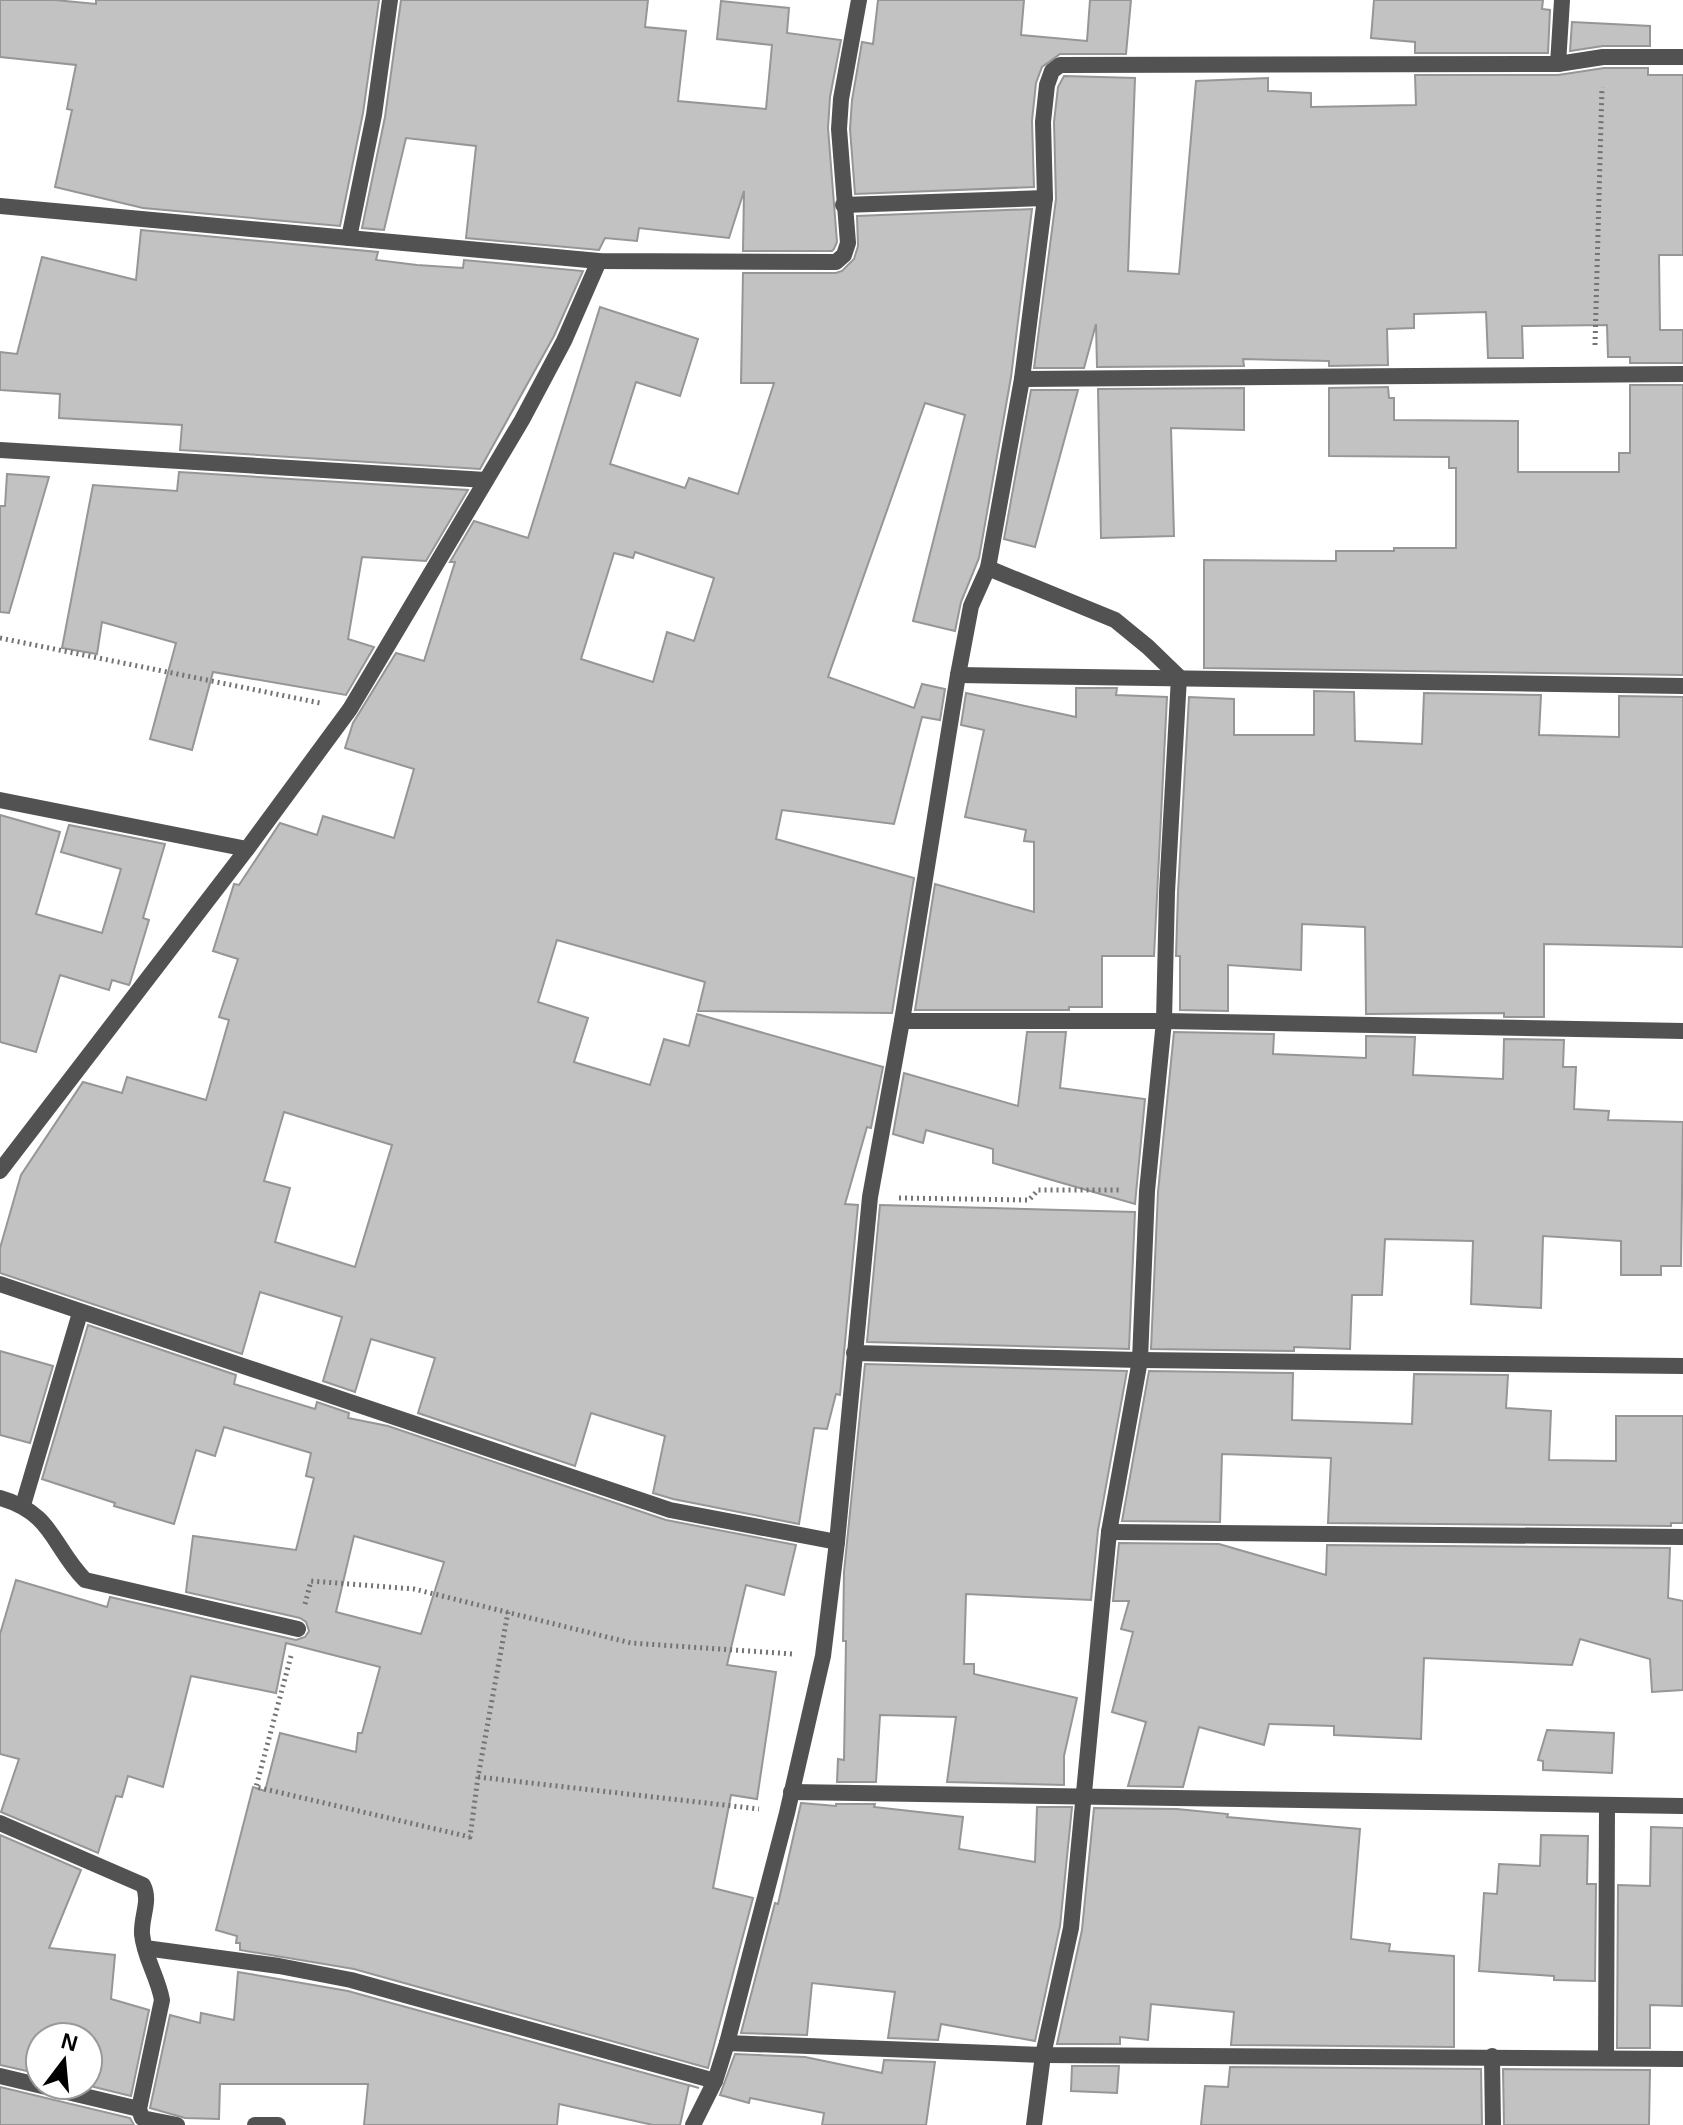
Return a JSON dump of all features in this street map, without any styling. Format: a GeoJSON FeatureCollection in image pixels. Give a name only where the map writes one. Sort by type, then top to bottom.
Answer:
{"type":"FeatureCollection","features":[{"type":"Feature","properties":{"kind":"street"},"geometry":{"type":"LineString","coordinates":[[349,238],[374,115],[390,0]]}},
{"type":"Feature","properties":{"kind":"street"},"geometry":{"type":"LineString","coordinates":[[0,206],[599,261],[836,262],[844,255],[848,243],[839,129],[841,99],[859,0]]}},
{"type":"Feature","properties":{"kind":"street"},"geometry":{"type":"LineString","coordinates":[[1558,64],[1562,0]]}},
{"type":"Feature","properties":{"kind":"street"},"geometry":{"type":"LineString","coordinates":[[693,2125],[715,2081],[727,2043],[787,1813],[823,1656],[870,1197],[958,675],[971,606],[988,568],[1022,379],[1045,198],[1043,122],[1047,85],[1052,71],[1060,65],[1558,64],[1603,57],[1683,57]]}},
{"type":"Feature","properties":{"kind":"street"},"geometry":{"type":"LineString","coordinates":[[843,205],[1045,198]]}},
{"type":"Feature","properties":{"kind":"street"},"geometry":{"type":"LineString","coordinates":[[0,1171],[247,849],[350,709],[486,480],[564,341],[599,261]]}},
{"type":"Feature","properties":{"kind":"street"},"geometry":{"type":"LineString","coordinates":[[1022,379],[1683,374]]}},
{"type":"Feature","properties":{"kind":"street"},"geometry":{"type":"LineString","coordinates":[[0,450],[486,480]]}},
{"type":"Feature","properties":{"kind":"street"},"geometry":{"type":"LineString","coordinates":[[988,568],[1115,620],[1179,677],[1167,892],[1164,1021],[1147,1191],[1140,1360],[1109,1532],[1071,1928],[1043,2055],[1034,2125]]}},
{"type":"Feature","properties":{"kind":"street"},"geometry":{"type":"LineString","coordinates":[[958,675],[1683,686]]}},
{"type":"Feature","properties":{"kind":"street"},"geometry":{"type":"LineString","coordinates":[[0,800],[247,849]]}},
{"type":"Feature","properties":{"kind":"street"},"geometry":{"type":"LineString","coordinates":[[902,1021],[1164,1021],[1683,1031]]}},
{"type":"Feature","properties":{"kind":"street"},"geometry":{"type":"LineString","coordinates":[[0,1284],[670,1510],[837,1542]]}},
{"type":"Feature","properties":{"kind":"street"},"geometry":{"type":"LineString","coordinates":[[23,1505],[80,1313]]}},
{"type":"Feature","properties":{"kind":"street"},"geometry":{"type":"LineString","coordinates":[[854,1353],[1140,1360],[1683,1366]]}},
{"type":"Feature","properties":{"kind":"street"},"geometry":{"type":"LineString","coordinates":[[0,1498],[23,1505],[50,1529],[74,1569],[85,1580],[298,1629]]}},
{"type":"Feature","properties":{"kind":"street"},"geometry":{"type":"LineString","coordinates":[[1109,1532],[1683,1537]]}},
{"type":"Feature","properties":{"kind":"street"},"geometry":{"type":"LineString","coordinates":[[791,1792],[1683,1806]]}},
{"type":"Feature","properties":{"kind":"street"},"geometry":{"type":"LineString","coordinates":[[1606,2058],[1607,1805]]}},
{"type":"Feature","properties":{"kind":"street"},"geometry":{"type":"LineString","coordinates":[[0,1823],[143,1885],[148,1894],[142,1921],[145,1948],[159,1982],[162,2000],[139,2109],[142,2118],[177,2125]]}},
{"type":"Feature","properties":{"kind":"street"},"geometry":{"type":"LineString","coordinates":[[145,1948],[279,1966],[351,1980],[715,2081]]}},
{"type":"Feature","properties":{"kind":"street"},"geometry":{"type":"LineString","coordinates":[[727,2043],[1043,2055],[1683,2059]]}},
{"type":"Feature","properties":{"kind":"street"},"geometry":{"type":"LineString","coordinates":[[1492,2056],[1493,2125]]}},
{"type":"Feature","properties":{"kind":"street"},"geometry":{"type":"LineString","coordinates":[[0,2076],[139,2109]]}},
{"type":"Feature","properties":{"kind":"street"},"geometry":{"type":"LineString","coordinates":[[255,2125],[278,2125]]}},
{"type":"Feature","properties":{"kind":"path"},"geometry":{"type":"LineString","coordinates":[[1595,374],[1603,57]]}},
{"type":"Feature","properties":{"kind":"path"},"geometry":{"type":"LineString","coordinates":[[0,638],[350,709]]}},
{"type":"Feature","properties":{"kind":"path"},"geometry":{"type":"LineString","coordinates":[[870,1197],[1029,1200],[1038,1190],[1147,1191]]}},
{"type":"Feature","properties":{"kind":"path"},"geometry":{"type":"LineString","coordinates":[[508,1612],[470,1837],[256,1787],[311,1581],[414,1589],[508,1612],[631,1643],[823,1656]]}},
{"type":"Feature","properties":{"kind":"path"},"geometry":{"type":"LineString","coordinates":[[478,1777],[787,1813]]}},
{"type":"Feature","properties":{"kind":"building"},"geometry":{"type":"Polygon","coordinates":[[[0,0],[96,4],[96,0],[379,0],[363,113],[340,226],[143,208],[55,187],[72,110],[67,109],[76,65],[0,57],[0,0]]]}},
{"type":"Feature","properties":{"kind":"building"},"geometry":{"type":"Polygon","coordinates":[[[401,0],[648,0],[645,27],[686,31],[678,101],[766,109],[772,45],[717,39],[721,1],[789,8],[787,33],[841,40],[830,97],[828,128],[837,242],[834,249],[743,251],[744,191],[729,238],[639,228],[637,241],[605,238],[599,250],[466,238],[476,146],[406,138],[384,230],[362,228],[385,117],[401,0]]]}},
{"type":"Feature","properties":{"kind":"building"},"geometry":{"type":"Polygon","coordinates":[[[878,0],[1024,0],[1021,35],[1087,41],[1090,0],[1131,0],[1126,54],[1060,54],[1042,67],[1036,83],[1032,121],[1034,187],[855,194],[850,129],[852,100],[862,42],[873,44],[878,0]]]}},
{"type":"Feature","properties":{"kind":"building"},"geometry":{"type":"Polygon","coordinates":[[[1374,0],[1543,0],[1542,9],[1550,10],[1548,53],[1415,53],[1415,42],[1371,38],[1374,0]]]}},
{"type":"Feature","properties":{"kind":"building"},"geometry":{"type":"Polygon","coordinates":[[[1572,22],[1650,26],[1650,46],[1603,46],[1570,51],[1572,22]]]}},
{"type":"Feature","properties":{"kind":"building"},"geometry":{"type":"Polygon","coordinates":[[[1604,68],[1648,68],[1648,75],[1683,75],[1683,255],[1659,255],[1660,330],[1683,330],[1683,363],[1630,363],[1630,357],[1608,357],[1607,325],[1522,326],[1523,358],[1488,358],[1486,312],[1414,314],[1414,328],[1387,329],[1388,365],[1329,366],[1329,361],[1243,359],[1244,366],[1097,367],[1096,324],[1084,368],[1034,368],[1056,199],[1054,122],[1058,87],[1064,76],[1135,78],[1128,271],[1179,274],[1196,81],[1268,78],[1268,91],[1311,93],[1311,107],[1416,105],[1415,75],[1558,75],[1604,68]]]}},
{"type":"Feature","properties":{"kind":"building"},"geometry":{"type":"Polygon","coordinates":[[[1032,209],[1011,377],[979,558],[961,602],[955,631],[913,621],[965,415],[925,403],[828,677],[914,708],[922,684],[945,689],[940,720],[922,717],[894,824],[782,810],[776,839],[914,878],[892,1013],[698,1011],[705,982],[557,940],[538,1002],[588,1018],[574,1062],[650,1085],[664,1039],[689,1046],[697,1014],[883,1067],[871,1128],[867,1127],[845,1204],[858,1205],[840,1395],[836,1394],[827,1429],[814,1428],[799,1524],[653,1493],[665,1436],[591,1413],[575,1466],[418,1413],[435,1358],[371,1339],[355,1392],[323,1381],[342,1317],[260,1292],[242,1354],[0,1273],[0,1248],[21,1175],[83,1082],[122,1093],[127,1077],[206,1100],[229,1020],[219,1017],[238,959],[213,951],[234,884],[239,885],[280,823],[317,835],[323,816],[394,838],[414,769],[345,748],[353,723],[396,653],[424,661],[455,562],[450,562],[474,521],[528,538],[600,307],[698,339],[680,396],[636,382],[610,464],[685,488],[689,478],[738,494],[774,383],[741,383],[743,273],[842,271],[854,259],[858,246],[857,216],[1032,209]],[[635,552],[633,558],[614,553],[581,659],[653,682],[667,632],[694,641],[714,578],[635,552]],[[284,1112],[264,1181],[290,1188],[275,1242],[355,1267],[392,1145],[284,1112]]]}},
{"type":"Feature","properties":{"kind":"building"},"geometry":{"type":"Polygon","coordinates":[[[141,230],[378,252],[376,260],[417,265],[463,268],[464,260],[583,271],[554,336],[480,469],[180,450],[182,425],[59,418],[60,394],[0,390],[0,352],[17,354],[42,257],[136,280],[141,230]]]}},
{"type":"Feature","properties":{"kind":"building"},"geometry":{"type":"Polygon","coordinates":[[[1630,385],[1683,385],[1683,675],[1204,668],[1204,560],[1336,561],[1336,551],[1456,548],[1456,468],[1449,468],[1449,457],[1329,456],[1329,388],[1388,387],[1389,398],[1394,398],[1394,420],[1518,421],[1518,472],[1619,472],[1619,453],[1630,453],[1630,385]]]}},
{"type":"Feature","properties":{"kind":"building"},"geometry":{"type":"Polygon","coordinates":[[[1244,388],[1244,430],[1171,428],[1174,536],[1101,538],[1098,389],[1244,388]]]}},
{"type":"Feature","properties":{"kind":"building"},"geometry":{"type":"Polygon","coordinates":[[[1031,390],[1078,390],[1035,547],[1004,539],[1031,390]]]}},
{"type":"Feature","properties":{"kind":"building"},"geometry":{"type":"Polygon","coordinates":[[[179,472],[468,490],[426,561],[362,557],[348,639],[374,647],[346,695],[213,672],[192,750],[150,739],[176,643],[102,622],[97,654],[62,648],[93,485],[177,491],[179,472]]]}},
{"type":"Feature","properties":{"kind":"building"},"geometry":{"type":"Polygon","coordinates":[[[7,474],[49,477],[9,613],[0,612],[0,506],[5,506],[7,474]]]}},
{"type":"Feature","properties":{"kind":"building"},"geometry":{"type":"Polygon","coordinates":[[[1076,688],[1117,688],[1116,695],[1167,697],[1154,956],[1102,956],[1102,1007],[1069,1007],[1069,1010],[915,1010],[935,884],[1034,912],[1034,842],[1024,841],[1026,830],[965,817],[984,730],[961,725],[966,693],[1076,717],[1076,688]]]}},
{"type":"Feature","properties":{"kind":"building"},"geometry":{"type":"Polygon","coordinates":[[[1314,691],[1354,692],[1355,741],[1422,744],[1424,693],[1541,695],[1539,735],[1619,737],[1619,696],[1683,697],[1683,947],[1544,944],[1544,1017],[1504,1017],[1504,1013],[1366,1014],[1365,927],[1302,924],[1301,970],[1228,965],[1228,1011],[1180,1010],[1180,956],[1176,956],[1189,697],[1234,699],[1234,735],[1314,735],[1314,691]]]}},
{"type":"Feature","properties":{"kind":"building"},"geometry":{"type":"Polygon","coordinates":[[[0,815],[60,832],[36,914],[102,933],[121,869],[61,852],[69,825],[165,844],[143,918],[149,920],[129,985],[112,980],[109,990],[60,975],[36,1052],[0,1042],[0,815]]]}},
{"type":"Feature","properties":{"kind":"building"},"geometry":{"type":"Polygon","coordinates":[[[1027,1032],[1066,1032],[1060,1088],[1145,1099],[1135,1204],[993,1163],[993,1149],[926,1130],[923,1143],[893,1134],[904,1073],[1018,1106],[1027,1032]]]}},
{"type":"Feature","properties":{"kind":"building"},"geometry":{"type":"Polygon","coordinates":[[[1174,1032],[1274,1034],[1273,1054],[1366,1058],[1366,1036],[1415,1037],[1413,1075],[1503,1079],[1504,1039],[1564,1040],[1563,1067],[1576,1067],[1574,1109],[1609,1111],[1608,1120],[1683,1122],[1681,1266],[1661,1266],[1661,1275],[1621,1275],[1621,1241],[1543,1236],[1541,1308],[1471,1304],[1473,1241],[1385,1239],[1382,1295],[1352,1295],[1350,1349],[1151,1349],[1158,1192],[1174,1032]]]}},
{"type":"Feature","properties":{"kind":"building"},"geometry":{"type":"Polygon","coordinates":[[[880,1205],[1135,1212],[1129,1349],[867,1342],[880,1205]]]}},
{"type":"Feature","properties":{"kind":"building"},"geometry":{"type":"Polygon","coordinates":[[[88,1325],[236,1375],[234,1384],[315,1409],[317,1402],[349,1413],[348,1418],[388,1426],[666,1520],[796,1545],[784,1595],[746,1585],[727,1665],[776,1672],[757,1799],[731,1795],[713,1888],[753,1898],[708,2068],[354,1969],[240,1950],[240,1943],[236,1943],[237,1936],[216,1930],[253,1787],[265,1791],[280,1733],[356,1752],[358,1733],[362,1733],[380,1667],[286,1643],[276,1693],[191,1676],[163,1787],[128,1776],[122,1797],[116,1796],[98,1853],[1,1812],[19,1759],[0,1754],[0,1634],[16,1580],[107,1607],[110,1597],[296,1640],[305,1637],[309,1631],[306,1622],[300,1618],[186,1592],[193,1536],[296,1550],[314,1478],[306,1476],[311,1453],[224,1427],[215,1456],[196,1450],[174,1524],[42,1479],[88,1325]],[[354,1536],[336,1612],[421,1634],[444,1562],[354,1536]]]}},
{"type":"Feature","properties":{"kind":"building"},"geometry":{"type":"Polygon","coordinates":[[[0,1351],[53,1366],[30,1443],[0,1435],[0,1351]]]}},
{"type":"Feature","properties":{"kind":"building"},"geometry":{"type":"Polygon","coordinates":[[[865,1364],[1127,1371],[1098,1530],[1091,1600],[966,1594],[964,1664],[974,1664],[974,1674],[1077,1698],[1064,1756],[1064,1785],[947,1782],[956,1717],[880,1715],[876,1782],[837,1782],[838,1759],[844,1760],[844,1572],[865,1364]]]}},
{"type":"Feature","properties":{"kind":"building"},"geometry":{"type":"Polygon","coordinates":[[[1149,1371],[1293,1373],[1292,1420],[1412,1424],[1414,1374],[1508,1375],[1506,1408],[1551,1411],[1549,1460],[1616,1461],[1616,1416],[1683,1416],[1683,1523],[1671,1523],[1671,1526],[1328,1523],[1331,1458],[1222,1454],[1220,1522],[1122,1521],[1149,1371]]]}},
{"type":"Feature","properties":{"kind":"building"},"geometry":{"type":"Polygon","coordinates":[[[1119,1543],[1219,1544],[1326,1575],[1327,1545],[1670,1548],[1668,1598],[1683,1601],[1683,1690],[1652,1692],[1650,1659],[1580,1639],[1572,1665],[1424,1658],[1421,1739],[1334,1735],[1334,1726],[1269,1724],[1264,1745],[1199,1727],[1183,1787],[1128,1786],[1146,1722],[1112,1712],[1133,1632],[1121,1629],[1129,1601],[1113,1601],[1119,1543]]]}},
{"type":"Feature","properties":{"kind":"building"},"geometry":{"type":"Polygon","coordinates":[[[1547,1730],[1614,1733],[1612,1773],[1543,1770],[1543,1761],[1538,1760],[1547,1730]]]}},
{"type":"Feature","properties":{"kind":"building"},"geometry":{"type":"Polygon","coordinates":[[[801,1803],[836,1806],[875,1804],[874,1807],[963,1817],[959,1849],[1035,1862],[1037,1807],[1072,1807],[1060,1926],[1035,2041],[941,2024],[938,2040],[888,2038],[895,1992],[812,1983],[807,2035],[741,2033],[775,1903],[778,1904],[801,1803]]]}},
{"type":"Feature","properties":{"kind":"building"},"geometry":{"type":"Polygon","coordinates":[[[1094,1808],[1177,1809],[1228,1814],[1227,1817],[1360,1829],[1351,1939],[1390,1944],[1389,1951],[1454,1956],[1454,2047],[1231,2045],[1234,2012],[1151,2004],[1148,2040],[1120,2037],[1120,2044],[1057,2044],[1082,1930],[1094,1808]]]}},
{"type":"Feature","properties":{"kind":"building"},"geometry":{"type":"Polygon","coordinates":[[[1651,1827],[1683,1828],[1682,2006],[1650,2005],[1650,2048],[1617,2048],[1618,1885],[1650,1886],[1651,1827]]]}},
{"type":"Feature","properties":{"kind":"building"},"geometry":{"type":"Polygon","coordinates":[[[0,1835],[81,1870],[49,1948],[115,1955],[111,1999],[149,2010],[131,2096],[104,2089],[104,2021],[24,2021],[24,2070],[0,2065],[0,1835]]]}},
{"type":"Feature","properties":{"kind":"building"},"geometry":{"type":"Polygon","coordinates":[[[1541,1835],[1588,1836],[1587,1884],[1596,1884],[1595,1981],[1554,1980],[1554,1976],[1479,1971],[1484,1893],[1497,1894],[1499,1864],[1540,1866],[1541,1835]]]}},
{"type":"Feature","properties":{"kind":"building"},"geometry":{"type":"Polygon","coordinates":[[[238,1972],[348,1991],[689,2085],[680,2125],[653,2125],[559,2104],[557,2125],[364,2125],[368,2084],[220,2084],[219,2119],[185,2118],[150,2108],[170,2015],[200,2023],[201,2013],[234,2020],[238,1972]]]}},
{"type":"Feature","properties":{"kind":"building"},"geometry":{"type":"Polygon","coordinates":[[[735,2054],[805,2057],[882,2073],[884,2060],[935,2062],[926,2125],[822,2125],[824,2113],[750,2098],[749,2103],[720,2095],[735,2054]]]}},
{"type":"Feature","properties":{"kind":"building"},"geometry":{"type":"Polygon","coordinates":[[[1072,2066],[1119,2066],[1117,2093],[1071,2091],[1072,2066]]]}},
{"type":"Feature","properties":{"kind":"building"},"geometry":{"type":"Polygon","coordinates":[[[1230,2067],[1481,2069],[1482,2125],[1201,2125],[1205,2086],[1228,2087],[1230,2067]]]}},
{"type":"Feature","properties":{"kind":"building"},"geometry":{"type":"Polygon","coordinates":[[[1503,2069],[1650,2070],[1649,2125],[1504,2125],[1503,2069]]]}},
{"type":"Feature","properties":{"kind":"building"},"geometry":{"type":"Polygon","coordinates":[[[0,2087],[24,2093],[24,2101],[59,2101],[130,2118],[134,2125],[0,2125],[0,2087]]]}}]}
